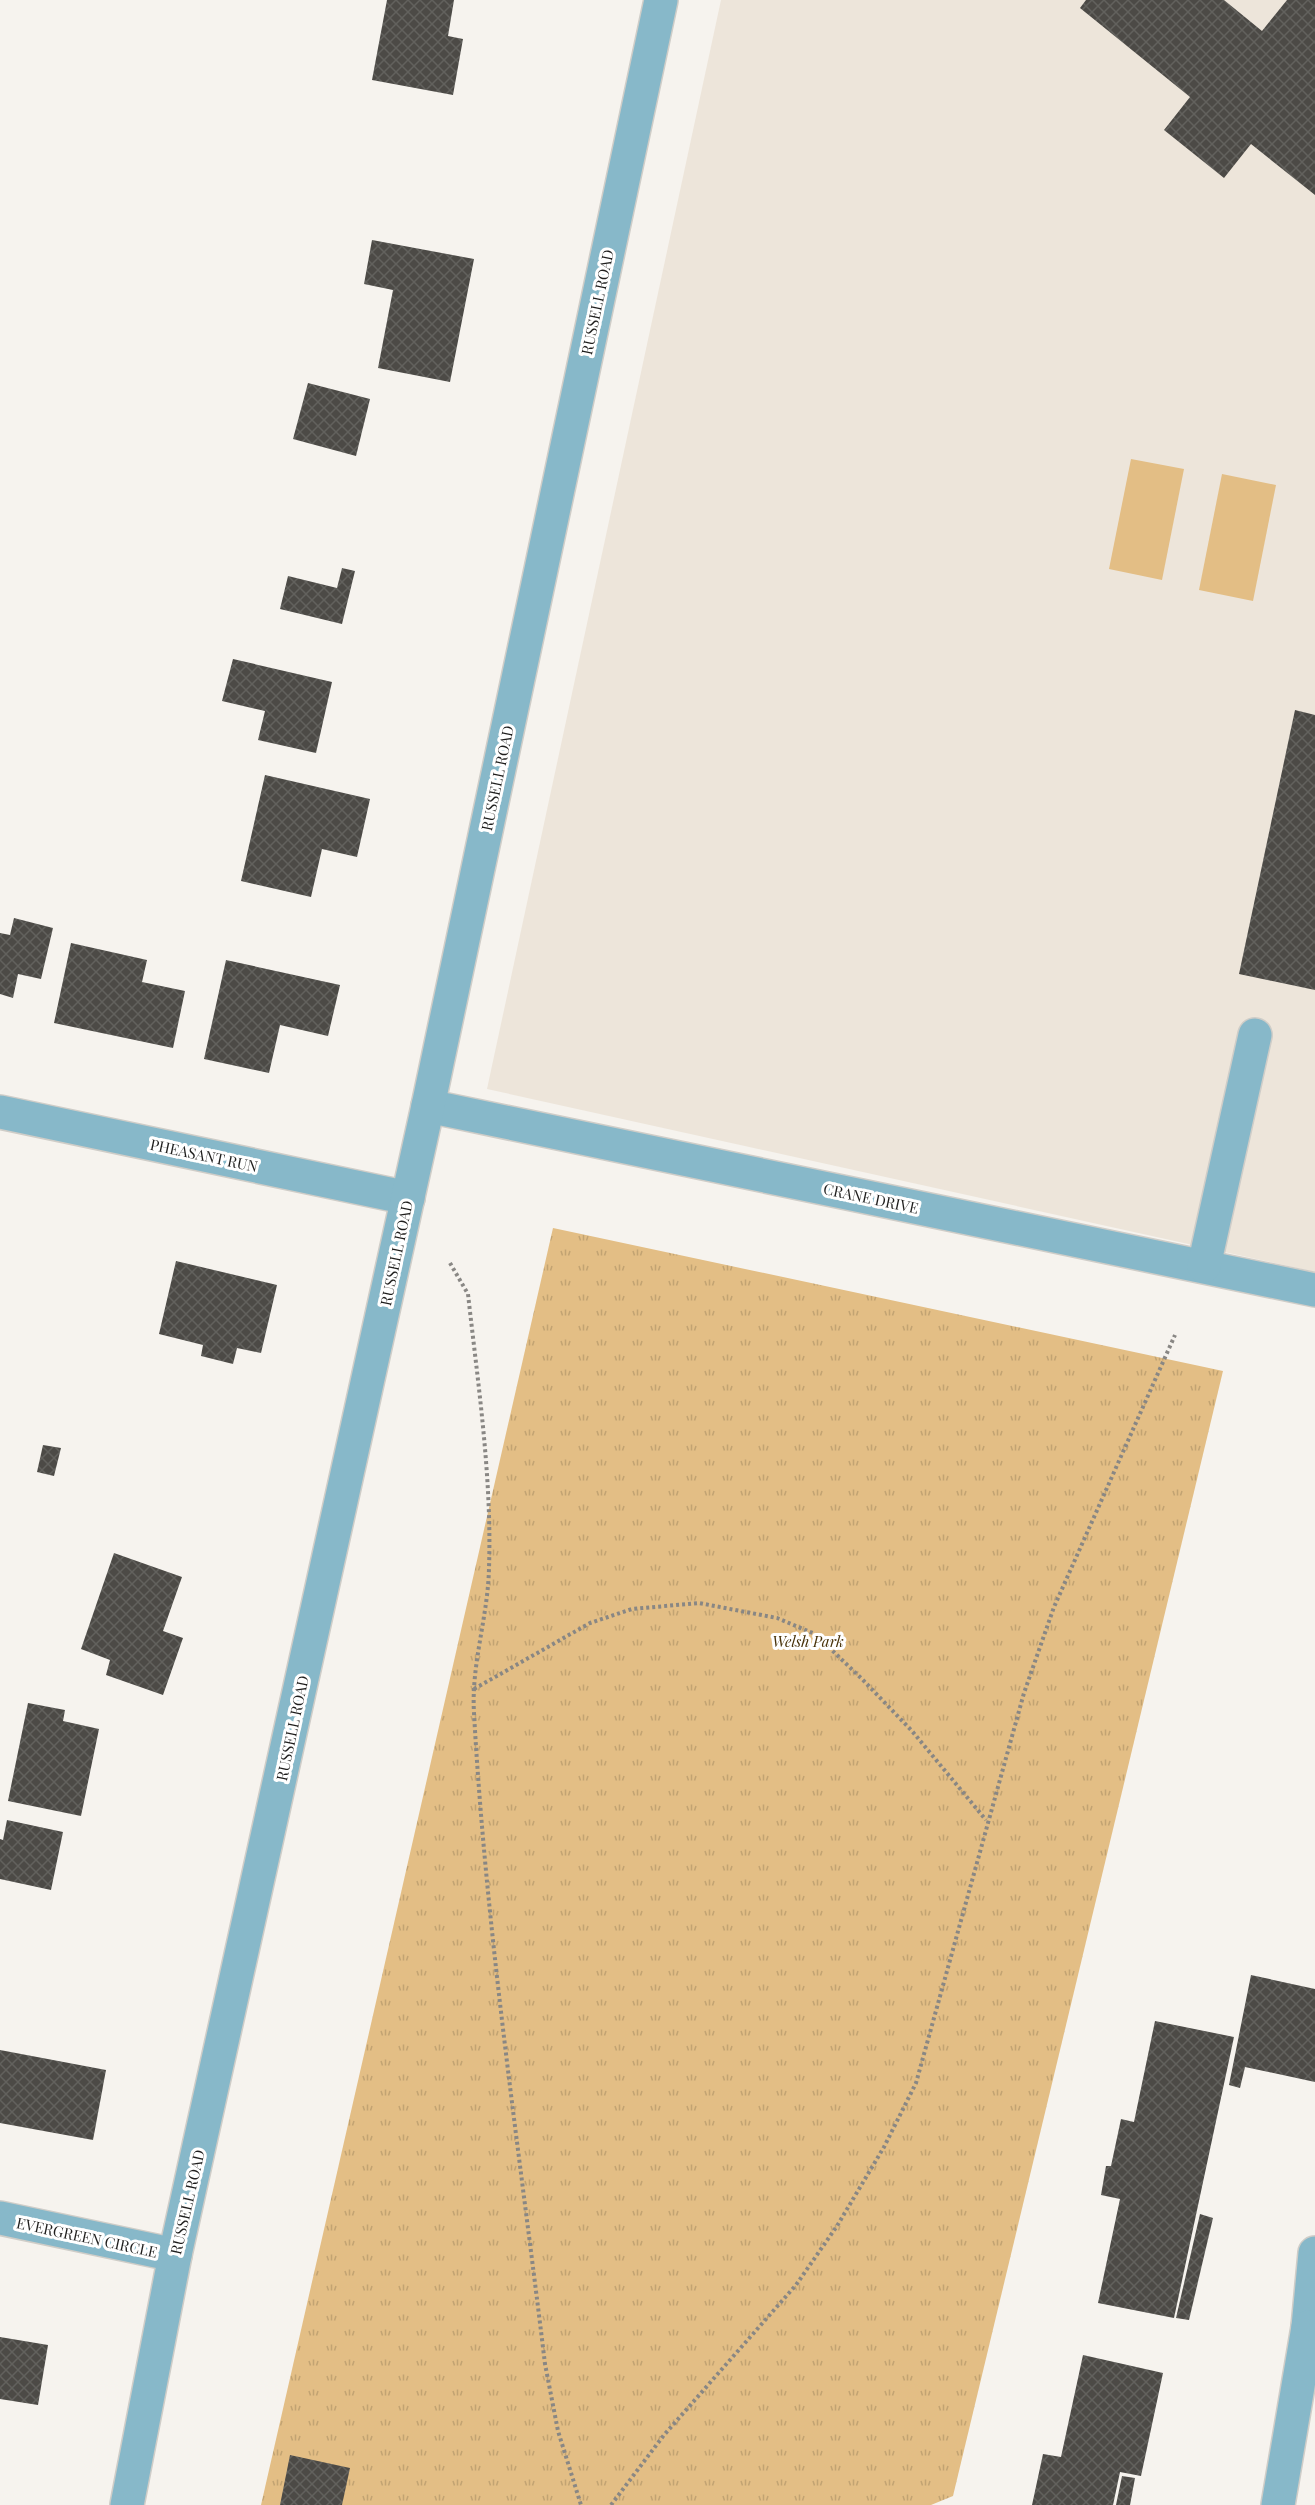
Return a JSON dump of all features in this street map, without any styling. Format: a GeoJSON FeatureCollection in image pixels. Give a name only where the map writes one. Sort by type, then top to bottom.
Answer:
{"type":"FeatureCollection","features":[{"type":"Feature","properties":{"kind":"street","name":"RUSSELL ROAD"},"geometry":{"type":"LineString","coordinates":[[127,2505],[175,2255],[428,1106],[661,0]]}},
{"type":"Feature","properties":{"kind":"street"},"geometry":{"type":"LineString","coordinates":[[1204,1266],[1255,1035]]}},
{"type":"Feature","properties":{"kind":"street","name":"CRANE DRIVE"},"geometry":{"type":"LineString","coordinates":[[428,1106],[1315,1290]]}},
{"type":"Feature","properties":{"kind":"street","name":"PHEASANT RUN"},"geometry":{"type":"LineString","coordinates":[[0,1112],[408,1198]]}},
{"type":"Feature","properties":{"kind":"street","name":"EVERGREEN CIRCLE"},"geometry":{"type":"LineString","coordinates":[[0,2218],[175,2255]]}},
{"type":"Feature","properties":{"kind":"street"},"geometry":{"type":"LineString","coordinates":[[1278,2505],[1312,2327],[1315,2253]]}},
{"type":"Feature","properties":{"kind":"path"},"geometry":{"type":"LineString","coordinates":[[450,1263],[468,1294],[491,1524],[489,1575],[474,1689],[487,1875],[545,2364],[558,2431],[581,2505]]}},
{"type":"Feature","properties":{"kind":"path"},"geometry":{"type":"LineString","coordinates":[[611,2505],[664,2435],[796,2285],[837,2226],[884,2147],[916,2083],[1023,1694],[1054,1607],[1175,1335]]}},
{"type":"Feature","properties":{"kind":"path"},"geometry":{"type":"LineString","coordinates":[[474,1689],[590,1623],[632,1609],[699,1603],[777,1618],[815,1634],[862,1679],[912,1731],[987,1821]]}},
{"type":"Feature","properties":{"kind":"shaded area"},"geometry":{"type":"Polygon","coordinates":[[[721,0],[1315,0],[1315,1272],[487,1089],[721,0]]]}},
{"type":"Feature","properties":{"kind":"green space"},"geometry":{"type":"Polygon","coordinates":[[[1131,459],[1184,469],[1162,580],[1109,569],[1131,459]]]}},
{"type":"Feature","properties":{"kind":"green space"},"geometry":{"type":"Polygon","coordinates":[[[1222,474],[1276,485],[1253,601],[1199,590],[1222,474]]]}},
{"type":"Feature","properties":{"kind":"green space","name":"Welsh Park"},"geometry":{"type":"Polygon","coordinates":[[[553,1228],[1223,1371],[953,2496],[931,2505],[261,2505],[553,1228]]]}},
{"type":"Feature","properties":{"kind":"building"},"geometry":{"type":"Polygon","coordinates":[[[387,0],[454,0],[448,36],[463,39],[453,95],[372,80],[387,0]]]}},
{"type":"Feature","properties":{"kind":"building"},"geometry":{"type":"Polygon","coordinates":[[[1086,0],[1224,0],[1262,31],[1287,0],[1315,0],[1315,195],[1251,144],[1224,178],[1164,130],[1190,97],[1080,8],[1086,0]]]}},
{"type":"Feature","properties":{"kind":"building"},"geometry":{"type":"Polygon","coordinates":[[[372,240],[474,259],[450,382],[378,368],[393,290],[364,284],[372,240]]]}},
{"type":"Feature","properties":{"kind":"building"},"geometry":{"type":"Polygon","coordinates":[[[308,383],[370,399],[356,456],[293,439],[308,383]]]}},
{"type":"Feature","properties":{"kind":"building"},"geometry":{"type":"Polygon","coordinates":[[[342,568],[355,571],[342,624],[280,609],[288,576],[337,588],[342,568]]]}},
{"type":"Feature","properties":{"kind":"building"},"geometry":{"type":"Polygon","coordinates":[[[233,659],[332,682],[316,753],[258,740],[265,711],[222,701],[233,659]]]}},
{"type":"Feature","properties":{"kind":"building"},"geometry":{"type":"Polygon","coordinates":[[[1295,710],[1315,715],[1315,990],[1239,974],[1295,710]]]}},
{"type":"Feature","properties":{"kind":"building"},"geometry":{"type":"Polygon","coordinates":[[[265,775],[370,799],[357,857],[322,849],[311,897],[241,881],[265,775]]]}},
{"type":"Feature","properties":{"kind":"building"},"geometry":{"type":"Polygon","coordinates":[[[14,918],[53,928],[41,979],[18,974],[13,998],[0,994],[0,933],[10,935],[14,918]]]}},
{"type":"Feature","properties":{"kind":"building"},"geometry":{"type":"Polygon","coordinates":[[[71,943],[147,960],[142,982],[185,991],[173,1048],[54,1023],[71,943]]]}},
{"type":"Feature","properties":{"kind":"building"},"geometry":{"type":"Polygon","coordinates":[[[226,960],[340,985],[328,1036],[280,1025],[269,1073],[204,1059],[226,960]]]}},
{"type":"Feature","properties":{"kind":"building"},"geometry":{"type":"Polygon","coordinates":[[[176,1261],[277,1285],[261,1353],[237,1348],[233,1364],[201,1356],[203,1345],[159,1334],[176,1261]]]}},
{"type":"Feature","properties":{"kind":"building"},"geometry":{"type":"Polygon","coordinates":[[[43,1445],[61,1448],[54,1476],[37,1472],[43,1445]]]}},
{"type":"Feature","properties":{"kind":"building"},"geometry":{"type":"Polygon","coordinates":[[[114,1553],[182,1577],[163,1631],[183,1638],[163,1695],[106,1675],[110,1660],[81,1649],[114,1553]]]}},
{"type":"Feature","properties":{"kind":"building"},"geometry":{"type":"Polygon","coordinates":[[[28,1703],[65,1710],[63,1721],[99,1729],[81,1816],[8,1801],[28,1703]]]}},
{"type":"Feature","properties":{"kind":"building"},"geometry":{"type":"Polygon","coordinates":[[[7,1820],[63,1832],[51,1890],[0,1879],[0,1839],[3,1840],[7,1820]]]}},
{"type":"Feature","properties":{"kind":"building"},"geometry":{"type":"Polygon","coordinates":[[[1251,1975],[1315,1989],[1315,2082],[1245,2067],[1240,2088],[1229,2085],[1251,1975]]]}},
{"type":"Feature","properties":{"kind":"building"},"geometry":{"type":"Polygon","coordinates":[[[1155,2021],[1234,2037],[1174,2318],[1098,2303],[1120,2199],[1101,2195],[1106,2166],[1111,2166],[1121,2119],[1134,2122],[1155,2021]]]}},
{"type":"Feature","properties":{"kind":"building"},"geometry":{"type":"Polygon","coordinates":[[[0,2050],[106,2070],[93,2140],[0,2123],[0,2050]]]}},
{"type":"Feature","properties":{"kind":"building"},"geometry":{"type":"Polygon","coordinates":[[[1200,2214],[1213,2218],[1189,2320],[1176,2318],[1200,2214]]]}},
{"type":"Feature","properties":{"kind":"building"},"geometry":{"type":"Polygon","coordinates":[[[0,2337],[48,2345],[38,2405],[0,2399],[0,2337]]]}},
{"type":"Feature","properties":{"kind":"building"},"geometry":{"type":"Polygon","coordinates":[[[1083,2355],[1163,2373],[1141,2476],[1120,2472],[1113,2505],[1032,2505],[1043,2454],[1061,2457],[1083,2355]]]}},
{"type":"Feature","properties":{"kind":"building"},"geometry":{"type":"Polygon","coordinates":[[[290,2455],[350,2468],[342,2505],[280,2505],[290,2455]]]}},
{"type":"Feature","properties":{"kind":"building"},"geometry":{"type":"Polygon","coordinates":[[[1122,2476],[1135,2478],[1130,2505],[1116,2505],[1122,2476]]]}}]}
